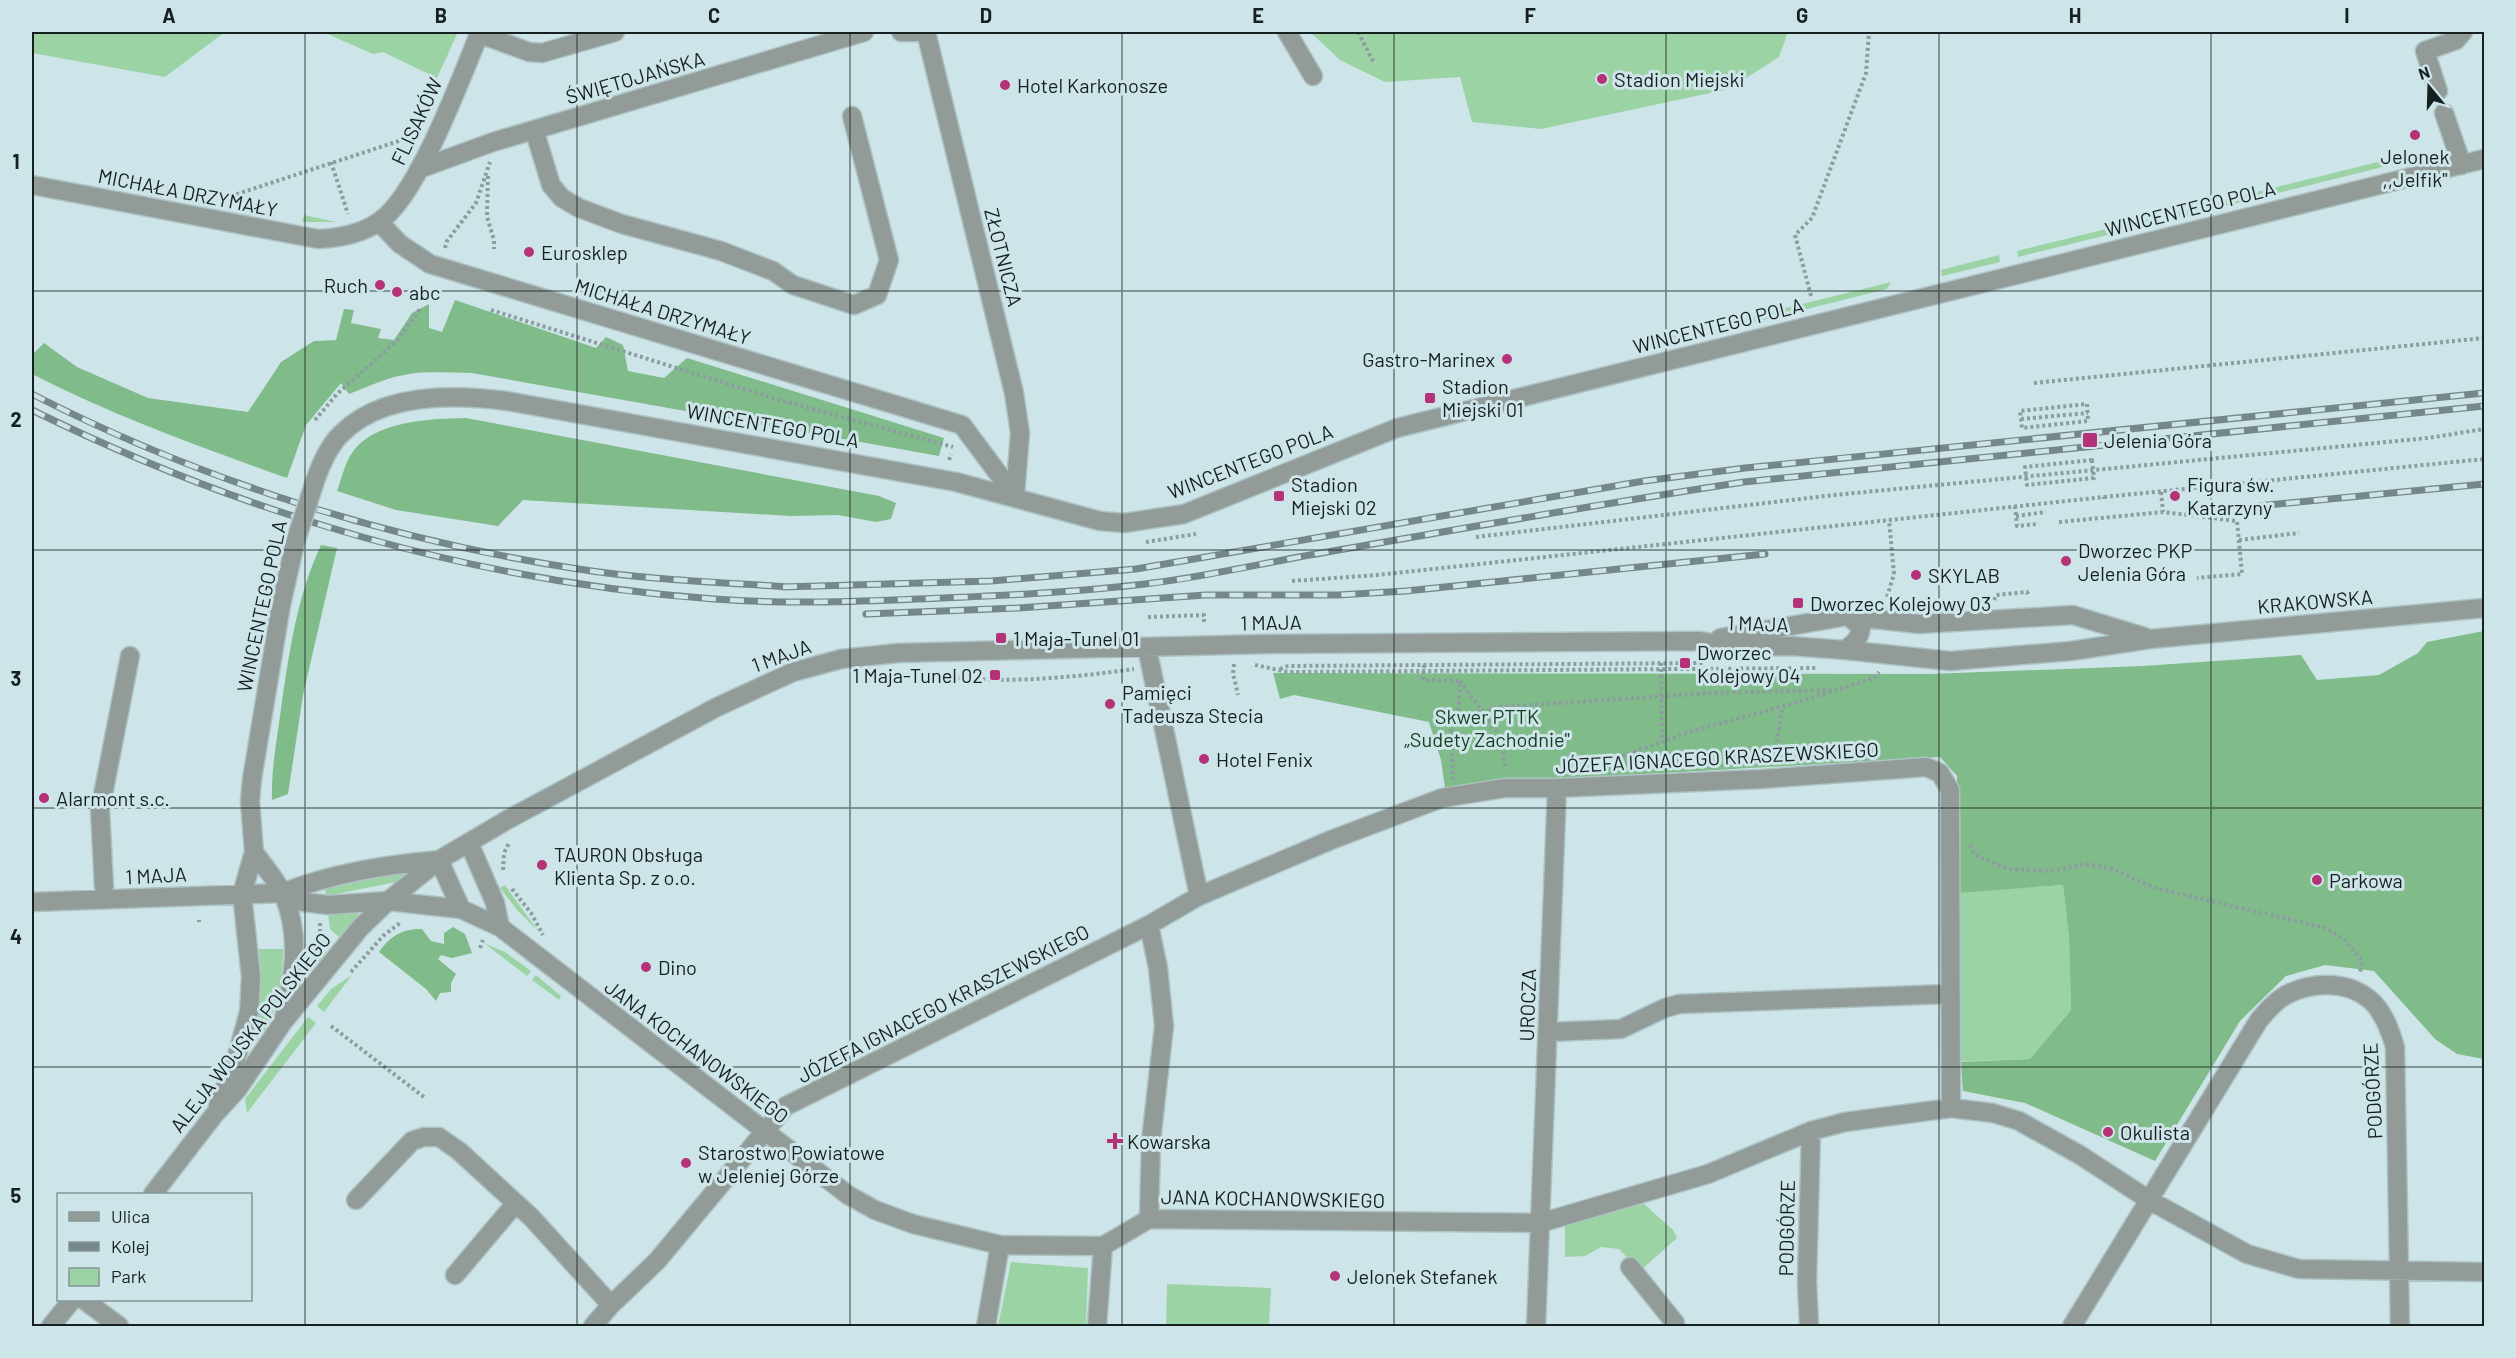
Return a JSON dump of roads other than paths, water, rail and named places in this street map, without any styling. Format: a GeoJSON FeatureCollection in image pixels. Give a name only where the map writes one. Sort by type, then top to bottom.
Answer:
{"type":"FeatureCollection","features":[{"type":"Feature","properties":{"kind":"street"},"geometry":{"type":"LineString","coordinates":[[480,32],[529,52],[542,53],[615,32]]}},
{"type":"Feature","properties":{"kind":"street","name":"FLISAKÓW"},"geometry":{"type":"LineString","coordinates":[[379,222],[395,208],[419,169],[480,32]]}},
{"type":"Feature","properties":{"kind":"street","name":"ŚWIĘTOJAŃSKA"},"geometry":{"type":"LineString","coordinates":[[419,169],[493,142],[864,32]]}},
{"type":"Feature","properties":{"kind":"street"},"geometry":{"type":"LineString","coordinates":[[901,32],[919,32]]}},
{"type":"Feature","properties":{"kind":"street","name":"ZŁOTNICZA"},"geometry":{"type":"LineString","coordinates":[[926,32],[1014,393],[1020,433],[1014,496]]}},
{"type":"Feature","properties":{"kind":"street"},"geometry":{"type":"LineString","coordinates":[[1287,32],[1313,76]]}},
{"type":"Feature","properties":{"kind":"street"},"geometry":{"type":"LineString","coordinates":[[2438,91],[2425,51],[2457,40],[2463,32]]}},
{"type":"Feature","properties":{"kind":"street"},"geometry":{"type":"LineString","coordinates":[[2444,113],[2462,165]]}},
{"type":"Feature","properties":{"kind":"street"},"geometry":{"type":"LineString","coordinates":[[537,139],[551,185],[562,198],[579,208],[622,224],[721,250],[773,271],[793,285],[854,305],[877,295],[889,260],[852,116]]}},
{"type":"Feature","properties":{"kind":"street","name":"WINCENTEGO POLA"},"geometry":{"type":"LineString","coordinates":[[214,1115],[236,1059],[249,1012],[251,978],[242,894],[254,852],[250,801],[252,779],[281,605],[295,543],[315,482],[333,442],[363,417],[407,402],[472,398],[507,401],[956,482],[1081,516],[1116,522],[1140,522],[1184,514],[1396,428],[2484,159]]}},
{"type":"Feature","properties":{"kind":"street","name":"MICHAŁA DRZYMAŁY"},"geometry":{"type":"LineString","coordinates":[[32,185],[318,239],[352,235],[379,222],[400,243],[430,264],[962,425],[1014,496]]}},
{"type":"Feature","properties":{"kind":"street","name":"KRAKOWSKA"},"geometry":{"type":"LineString","coordinates":[[2150,639],[2484,608]]}},
{"type":"Feature","properties":{"kind":"street"},"geometry":{"type":"LineString","coordinates":[[1700,641],[1848,616],[1919,624],[2073,615],[2150,639]]}},
{"type":"Feature","properties":{"kind":"street"},"geometry":{"type":"LineString","coordinates":[[1845,650],[1856,642],[1861,627],[1848,616]]}},
{"type":"Feature","properties":{"kind":"street","name":"1 MAJA"},"geometry":{"type":"LineString","coordinates":[[282,893],[303,902],[328,905],[388,901],[439,860],[717,707],[793,672],[825,663],[898,653],[1279,644],[1700,641],[1734,647],[1791,646],[1950,661],[2071,651],[2150,639]]}},
{"type":"Feature","properties":{"kind":"street"},"geometry":{"type":"LineString","coordinates":[[1147,648],[1199,896]]}},
{"type":"Feature","properties":{"kind":"street"},"geometry":{"type":"LineString","coordinates":[[104,887],[100,810],[130,656]]}},
{"type":"Feature","properties":{"kind":"street","name":"JÓZEFA IGNACEGO KRASZEWSKIEGO"},"geometry":{"type":"LineString","coordinates":[[593,1326],[611,1305],[657,1261],[786,1106],[1149,926],[1199,896],[1332,840],[1442,798],[1505,788],[1557,789],[1762,779],[1926,767],[1940,773],[1950,790],[1951,1108]]}},
{"type":"Feature","properties":{"kind":"street","name":"UROCZA"},"geometry":{"type":"LineString","coordinates":[[1536,1326],[1557,789]]}},
{"type":"Feature","properties":{"kind":"street"},"geometry":{"type":"LineString","coordinates":[[469,843],[495,881],[495,903],[500,927]]}},
{"type":"Feature","properties":{"kind":"street","name":"WINCENTEGO POLA"},"geometry":{"type":"LineString","coordinates":[[254,852],[282,893],[291,920],[295,960],[283,1022]]}},
{"type":"Feature","properties":{"kind":"street"},"geometry":{"type":"LineString","coordinates":[[439,860],[461,909]]}},
{"type":"Feature","properties":{"kind":"street","name":"1 MAJA"},"geometry":{"type":"LineString","coordinates":[[32,902],[282,893],[316,879],[394,864],[439,860]]}},
{"type":"Feature","properties":{"kind":"street","name":"JANA KOCHANOWSKIEGO"},"geometry":{"type":"LineString","coordinates":[[388,901],[461,909],[500,927],[848,1195],[874,1209],[913,1224],[1000,1245],[1102,1246],[1149,1219],[1540,1223]]}},
{"type":"Feature","properties":{"kind":"street","name":"ALEJA WOJSKA POLSKIEGO"},"geometry":{"type":"LineString","coordinates":[[154,1193],[214,1115],[237,1090],[283,1022],[360,928],[388,901]]}},
{"type":"Feature","properties":{"kind":"street"},"geometry":{"type":"LineString","coordinates":[[1149,926],[1158,968],[1164,1026],[1151,1141],[1149,1219]]}},
{"type":"Feature","properties":{"kind":"street","name":"PODGÓRZE"},"geometry":{"type":"LineString","coordinates":[[2072,1326],[2259,1020],[2284,996],[2302,988],[2321,984],[2341,986],[2369,999],[2390,1030],[2395,1047],[2400,1326]]}},
{"type":"Feature","properties":{"kind":"street"},"geometry":{"type":"LineString","coordinates":[[1548,1032],[1621,1029],[1665,1008],[1680,1004],[1949,994]]}},
{"type":"Feature","properties":{"kind":"street"},"geometry":{"type":"LineString","coordinates":[[1540,1223],[1708,1174],[1811,1131],[1845,1122],[1951,1108],[1993,1113],[2019,1121],[2080,1155],[2149,1200],[2247,1254],[2299,1269],[2484,1272]]}},
{"type":"Feature","properties":{"kind":"street","name":"PODGÓRZE"},"geometry":{"type":"LineString","coordinates":[[1809,1326],[1806,1281],[1811,1131]]}},
{"type":"Feature","properties":{"kind":"street"},"geometry":{"type":"LineString","coordinates":[[356,1200],[412,1141],[424,1137],[440,1137],[459,1150],[531,1217],[611,1305]]}},
{"type":"Feature","properties":{"kind":"street"},"geometry":{"type":"LineString","coordinates":[[455,1275],[515,1204]]}},
{"type":"Feature","properties":{"kind":"street"},"geometry":{"type":"LineString","coordinates":[[986,1326],[1000,1245]]}},
{"type":"Feature","properties":{"kind":"street"},"geometry":{"type":"LineString","coordinates":[[1098,1326],[1102,1246]]}},
{"type":"Feature","properties":{"kind":"street"},"geometry":{"type":"LineString","coordinates":[[1630,1267],[1675,1323],[1675,1326]]}},
{"type":"Feature","properties":{"kind":"street"},"geometry":{"type":"LineString","coordinates":[[51,1326],[70,1301]]}},
{"type":"Feature","properties":{"kind":"street"},"geometry":{"type":"LineString","coordinates":[[87,1301],[119,1326]]}},
{"type":"Feature","properties":{"kind":"railway"},"geometry":{"type":"LineString","coordinates":[[783,587],[991,581],[1136,569],[1644,481],[1745,468],[2484,393]]}},
{"type":"Feature","properties":{"kind":"railway"},"geometry":{"type":"LineString","coordinates":[[32,394],[162,454],[230,480],[367,524],[437,542],[507,557],[604,573],[790,587]]}},
{"type":"Feature","properties":{"kind":"railway"},"geometry":{"type":"LineString","coordinates":[[32,410],[113,448],[195,481],[364,538],[537,577],[625,590],[714,599],[816,602],[1002,595],[1145,584],[1744,482],[2484,406]]}},
{"type":"Feature","properties":{"kind":"railway"},"geometry":{"type":"LineString","coordinates":[[2258,506],[2484,484]]}},
{"type":"Feature","properties":{"kind":"railway"},"geometry":{"type":"LineString","coordinates":[[866,614],[1018,608],[1206,595],[1338,595],[1406,591],[1765,554]]}},
{"type":"Feature","properties":{"kind":"place","name":"Stadion Miejski"},"geometry":{"type":"Point","coordinates":[1602,79]}},
{"type":"Feature","properties":{"kind":"place","name":"Hotel Karkonosze"},"geometry":{"type":"Point","coordinates":[1005,85]}},
{"type":"Feature","properties":{"kind":"place","name":"Jelonek ,,Jelfik\""},"geometry":{"type":"Point","coordinates":[2415,135]}},
{"type":"Feature","properties":{"kind":"place","name":"Eurosklep"},"geometry":{"type":"Point","coordinates":[529,252]}},
{"type":"Feature","properties":{"kind":"place","name":"Ruch"},"geometry":{"type":"Point","coordinates":[380,285]}},
{"type":"Feature","properties":{"kind":"place","name":"abc"},"geometry":{"type":"Point","coordinates":[397,292]}},
{"type":"Feature","properties":{"kind":"place","name":"Gastro-Marinex"},"geometry":{"type":"Point","coordinates":[1507,359]}},
{"type":"Feature","properties":{"kind":"place","name":"Stadion Miejski 01"},"geometry":{"type":"Point","coordinates":[1430,398]}},
{"type":"Feature","properties":{"kind":"place","name":"Jelenia Góra"},"geometry":{"type":"Point","coordinates":[2090,440]}},
{"type":"Feature","properties":{"kind":"place","name":"Stadion Miejski 02"},"geometry":{"type":"Point","coordinates":[1279,496]}},
{"type":"Feature","properties":{"kind":"place","name":"Figura św. Katarzyny"},"geometry":{"type":"Point","coordinates":[2175,496]}},
{"type":"Feature","properties":{"kind":"place","name":"Dworzec PKP Jelenia Góra"},"geometry":{"type":"Point","coordinates":[2066,561]}},
{"type":"Feature","properties":{"kind":"place","name":"SKYLAB"},"geometry":{"type":"Point","coordinates":[1916,575]}},
{"type":"Feature","properties":{"kind":"place","name":"Dworzec Kolejowy 03"},"geometry":{"type":"Point","coordinates":[1798,603]}},
{"type":"Feature","properties":{"kind":"place","name":"1 Maja-Tunel 01"},"geometry":{"type":"Point","coordinates":[1001,638]}},
{"type":"Feature","properties":{"kind":"place","name":"Dworzec Kolejowy 04"},"geometry":{"type":"Point","coordinates":[1685,663]}},
{"type":"Feature","properties":{"kind":"place","name":"1 Maja-Tunel 02"},"geometry":{"type":"Point","coordinates":[995,675]}},
{"type":"Feature","properties":{"kind":"place","name":"Pamięci Tadeusza Stecia"},"geometry":{"type":"Point","coordinates":[1110,704]}},
{"type":"Feature","properties":{"kind":"place","name":"Hotel Fenix"},"geometry":{"type":"Point","coordinates":[1204,759]}},
{"type":"Feature","properties":{"kind":"place","name":"Alarmont s.c."},"geometry":{"type":"Point","coordinates":[44,798]}},
{"type":"Feature","properties":{"kind":"place","name":"TAURON Obsługa Klienta Sp. z o.o."},"geometry":{"type":"Point","coordinates":[542,865]}},
{"type":"Feature","properties":{"kind":"place","name":"Parkowa"},"geometry":{"type":"Point","coordinates":[2317,880]}},
{"type":"Feature","properties":{"kind":"place","name":"Dino"},"geometry":{"type":"Point","coordinates":[646,967]}},
{"type":"Feature","properties":{"kind":"place","name":"Okulista"},"geometry":{"type":"Point","coordinates":[2108,1132]}},
{"type":"Feature","properties":{"kind":"place","name":"Kowarska"},"geometry":{"type":"Point","coordinates":[1115,1141]}},
{"type":"Feature","properties":{"kind":"place","name":"Starostwo Powiatowe w Jeleniej Górze"},"geometry":{"type":"Point","coordinates":[686,1163]}},
{"type":"Feature","properties":{"kind":"place","name":"Jelonek Stefanek"},"geometry":{"type":"Point","coordinates":[1335,1276]}},
{"type":"Feature","properties":{"kind":"park label","name":"Skwer PTTK „Sudety Zachodnie\""},"geometry":{"type":"Point","coordinates":[1487,728]}}]}
